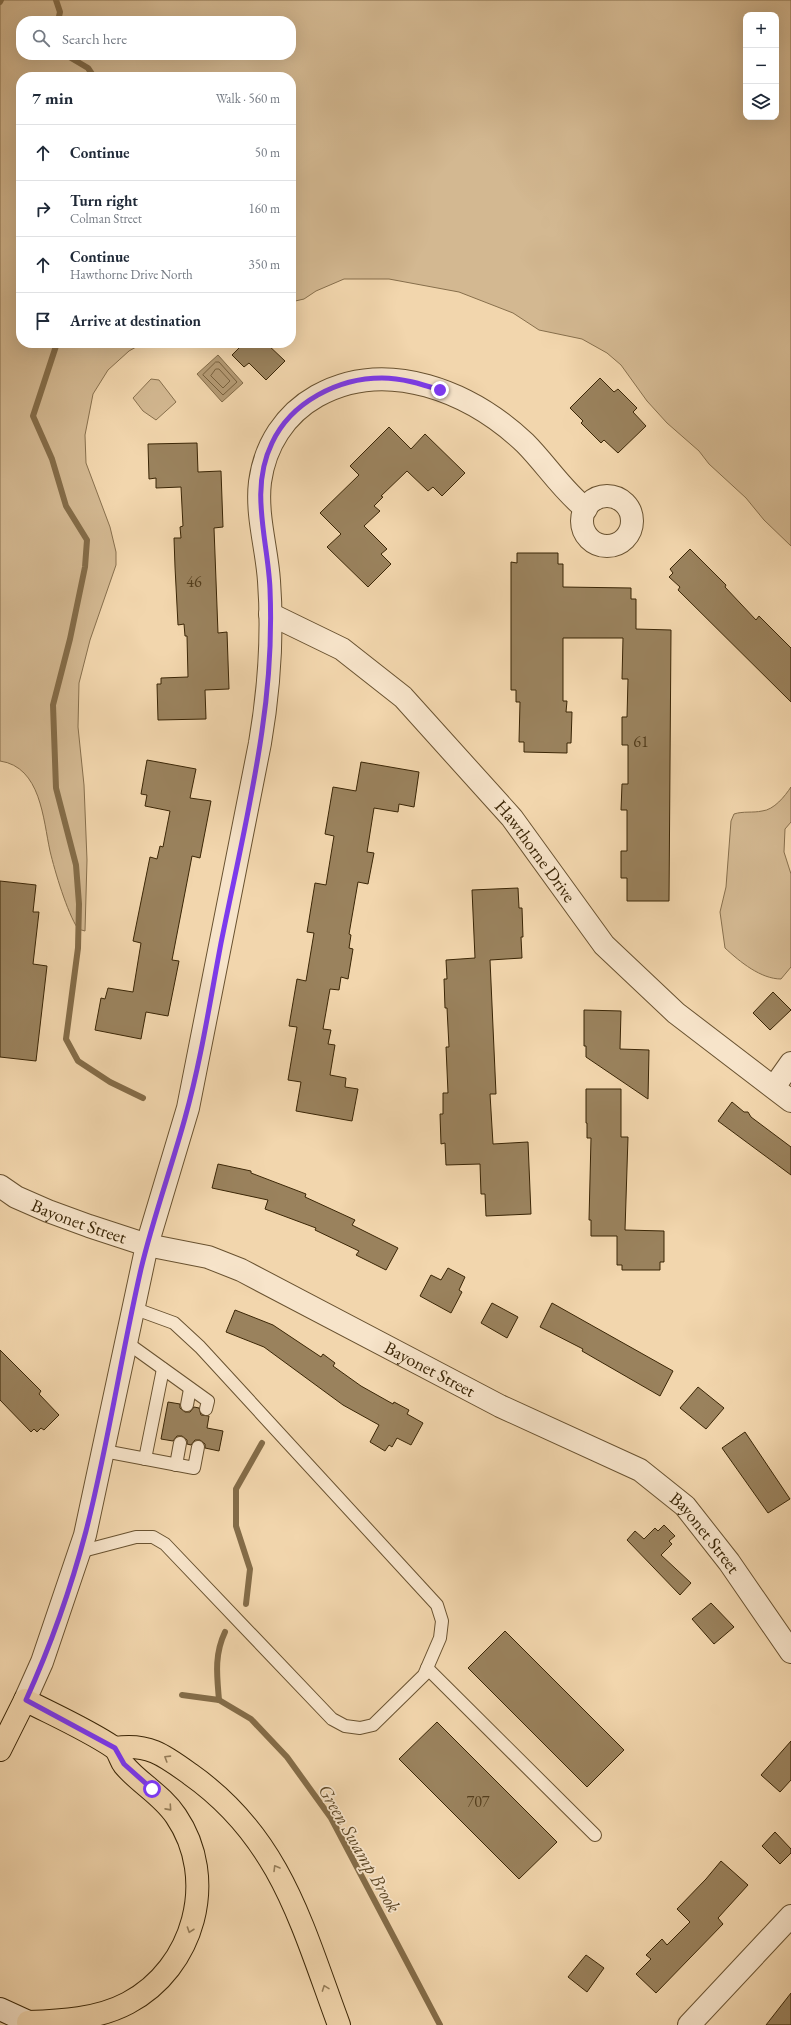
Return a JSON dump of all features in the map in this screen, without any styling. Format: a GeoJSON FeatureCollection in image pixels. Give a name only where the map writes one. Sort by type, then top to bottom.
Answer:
{"type":"FeatureCollection","features":[{"type":"Feature","properties":{"kind":"main road"},"geometry":{"type":"LineString","coordinates":[[0,1750],[26,1700],[115,1748],[127,1768],[152,1789],[172,1810],[186,1837],[196,1874],[196,1907],[190,1932],[175,1962],[147,1991],[129,2003],[94,2015],[32,2023]]}},
{"type":"Feature","properties":{"kind":"main road"},"geometry":{"type":"LineString","coordinates":[[115,1748],[139,1747],[156,1751],[210,1788],[247,1825],[264,1849],[285,1884],[339,2025]]}},
{"type":"Feature","properties":{"kind":"street"},"geometry":{"type":"LineString","coordinates":[[26,1700],[42,1662],[80,1552],[104,1451],[147,1245],[188,1108],[254,777],[267,696],[270,614],[269,573],[260,500],[260,481],[265,459],[277,432],[292,414],[317,396],[346,384],[380,378],[404,380],[440,390],[471,405],[498,422],[523,442],[572,498],[586,509]]}},
{"type":"Feature","properties":{"kind":"street","name":"Hawthorne Drive"},"geometry":{"type":"LineString","coordinates":[[270,614],[342,649],[403,697],[512,818],[604,945],[676,1013],[791,1101]]}},
{"type":"Feature","properties":{"kind":"street"},"geometry":{"type":"LineString","coordinates":[[774,1087],[791,1063]]}},
{"type":"Feature","properties":{"kind":"street","name":"Bayonet Street"},"geometry":{"type":"LineString","coordinates":[[0,1186],[16,1197],[50,1212],[147,1245],[208,1256],[241,1270],[500,1406],[640,1470],[685,1506],[729,1562],[791,1652]]}},
{"type":"Feature","properties":{"kind":"street"},"geometry":{"type":"LineString","coordinates":[[689,2025],[791,1916]]}},
{"type":"Feature","properties":{"kind":"street"},"geometry":{"type":"LineString","coordinates":[[0,2008],[32,2023]]}},
{"type":"Feature","properties":{"kind":"lane"},"geometry":{"type":"LineString","coordinates":[[80,1552],[136,1537],[153,1537],[165,1544],[332,1719],[345,1726],[360,1728],[373,1725],[424,1675],[440,1638],[442,1621],[437,1605],[200,1347],[174,1323],[133,1308]]}},
{"type":"Feature","properties":{"kind":"lane"},"geometry":{"type":"LineString","coordinates":[[126,1342],[208,1401],[206,1409]]}},
{"type":"Feature","properties":{"kind":"lane"},"geometry":{"type":"LineString","coordinates":[[145,1459],[163,1369]]}},
{"type":"Feature","properties":{"kind":"lane"},"geometry":{"type":"LineString","coordinates":[[187,1405],[190,1389]]}},
{"type":"Feature","properties":{"kind":"lane"},"geometry":{"type":"LineString","coordinates":[[176,1465],[180,1443]]}},
{"type":"Feature","properties":{"kind":"lane"},"geometry":{"type":"LineString","coordinates":[[104,1451],[194,1468],[198,1447]]}},
{"type":"Feature","properties":{"kind":"lane"},"geometry":{"type":"LineString","coordinates":[[427,1668],[595,1835]]}},
{"type":"Feature","properties":{"kind":"shaded area"},"geometry":{"type":"Polygon","coordinates":[[[0,0],[791,0],[791,546],[764,520],[746,498],[709,464],[699,451],[667,423],[647,401],[621,365],[607,353],[582,339],[539,330],[513,313],[459,292],[389,279],[344,279],[316,291],[304,299],[296,301],[296,72],[16,72],[16,348],[134,348],[108,370],[93,394],[85,435],[86,463],[110,527],[116,552],[116,565],[90,640],[79,683],[78,727],[84,785],[87,860],[85,931],[78,929],[66,902],[52,860],[38,796],[24,773],[14,765],[0,761],[0,0]]]}},
{"type":"Feature","properties":{"kind":"shaded area"},"geometry":{"type":"Polygon","coordinates":[[[151,379],[159,380],[176,402],[156,420],[143,411],[133,398],[151,379]]]}},
{"type":"Feature","properties":{"kind":"shaded area"},"geometry":{"type":"Polygon","coordinates":[[[791,787],[791,822],[785,829],[784,852],[791,874],[791,967],[781,979],[758,973],[737,959],[725,948],[720,912],[726,887],[731,821],[734,814],[759,812],[771,808],[791,787]]]}},
{"type":"Feature","properties":{"kind":"water"},"geometry":{"type":"Polygon","coordinates":[[[218,355],[243,383],[222,402],[197,374],[218,355]]]}},
{"type":"Feature","properties":{"kind":"building"},"geometry":{"type":"Polygon","coordinates":[[[239,348],[271,348],[285,361],[266,380],[249,363],[244,367],[232,355],[239,348]]]}},
{"type":"Feature","properties":{"kind":"building"},"geometry":{"type":"Polygon","coordinates":[[[600,378],[614,392],[618,389],[637,408],[633,412],[646,426],[618,453],[604,440],[601,443],[581,423],[583,421],[570,408],[600,378]]]}},
{"type":"Feature","properties":{"kind":"building"},"geometry":{"type":"Polygon","coordinates":[[[389,427],[411,449],[425,434],[465,473],[442,496],[433,487],[428,491],[407,471],[381,496],[383,497],[374,506],[380,511],[364,526],[387,549],[381,554],[391,564],[368,587],[327,547],[341,534],[320,513],[359,475],[350,466],[389,427]]]}},
{"type":"Feature","properties":{"kind":"building"},"geometry":{"type":"Polygon","coordinates":[[[197,443],[198,472],[221,471],[223,527],[214,528],[218,633],[227,632],[229,689],[205,690],[206,719],[158,720],[157,684],[161,684],[161,678],[188,677],[187,636],[185,636],[184,624],[178,625],[175,567],[174,538],[181,538],[180,527],[183,526],[181,487],[156,488],[156,478],[149,479],[148,444],[197,443]]]}},
{"type":"Feature","properties":{"kind":"building"},"geometry":{"type":"Polygon","coordinates":[[[690,549],[726,585],[725,587],[756,620],[759,616],[791,648],[791,702],[678,590],[680,587],[669,577],[673,573],[670,569],[690,549]]]}},
{"type":"Feature","properties":{"kind":"building"},"geometry":{"type":"Polygon","coordinates":[[[517,553],[558,553],[558,564],[563,564],[563,587],[631,588],[631,599],[636,599],[636,629],[671,630],[669,901],[627,901],[627,878],[621,878],[621,851],[627,851],[627,810],[621,810],[622,784],[628,784],[628,745],[622,745],[622,717],[627,717],[628,679],[622,679],[623,638],[563,638],[563,701],[567,701],[566,712],[572,712],[571,743],[567,743],[567,753],[524,752],[524,742],[519,742],[520,702],[516,702],[516,690],[511,690],[511,562],[517,563],[517,553]]]}},
{"type":"Feature","properties":{"kind":"building"},"geometry":{"type":"Polygon","coordinates":[[[147,760],[196,769],[190,798],[211,801],[200,858],[192,856],[172,960],[179,961],[168,1016],[146,1012],[141,1039],[95,1030],[101,998],[105,999],[108,988],[133,992],[141,943],[133,941],[150,857],[157,859],[160,846],[163,847],[170,811],[145,806],[147,795],[141,794],[147,760]]]}},
{"type":"Feature","properties":{"kind":"building"},"geometry":{"type":"Polygon","coordinates":[[[361,762],[419,772],[414,807],[399,804],[398,812],[374,808],[367,852],[374,853],[368,884],[358,882],[349,934],[351,935],[349,948],[353,949],[348,979],[341,977],[339,990],[330,989],[323,1029],[331,1030],[328,1044],[335,1045],[330,1075],[346,1078],[345,1087],[358,1089],[352,1121],[296,1111],[301,1082],[288,1080],[297,1027],[289,1026],[297,979],[306,981],[314,933],[307,932],[315,883],[326,885],[334,836],[325,834],[333,787],[356,791],[361,762]]]}},
{"type":"Feature","properties":{"kind":"building"},"geometry":{"type":"Polygon","coordinates":[[[0,881],[36,885],[33,912],[39,912],[33,964],[47,966],[36,1061],[0,1057],[0,881]]]}},
{"type":"Feature","properties":{"kind":"building"},"geometry":{"type":"Polygon","coordinates":[[[518,888],[519,908],[522,908],[522,958],[490,960],[496,1094],[490,1094],[493,1144],[528,1142],[531,1214],[486,1216],[485,1194],[481,1194],[480,1164],[446,1165],[445,1143],[441,1144],[440,1114],[443,1114],[443,1093],[448,1093],[446,1047],[449,1047],[444,979],[447,979],[446,960],[475,958],[472,890],[518,888]]]}},
{"type":"Feature","properties":{"kind":"building"},"geometry":{"type":"Polygon","coordinates":[[[773,992],[791,1010],[770,1030],[753,1013],[773,992]]]}},
{"type":"Feature","properties":{"kind":"building"},"geometry":{"type":"Polygon","coordinates":[[[584,1010],[621,1011],[620,1049],[649,1050],[648,1099],[586,1057],[586,1046],[584,1046],[584,1010]]]}},
{"type":"Feature","properties":{"kind":"building"},"geometry":{"type":"Polygon","coordinates":[[[586,1089],[621,1089],[621,1137],[628,1137],[625,1230],[664,1231],[664,1262],[660,1262],[660,1270],[622,1270],[622,1265],[617,1265],[617,1236],[591,1236],[591,1220],[589,1220],[591,1138],[587,1138],[586,1089]]]}},
{"type":"Feature","properties":{"kind":"building"},"geometry":{"type":"Polygon","coordinates":[[[732,1102],[744,1112],[748,1112],[751,1117],[791,1147],[791,1175],[718,1121],[732,1102]]]}},
{"type":"Feature","properties":{"kind":"building"},"geometry":{"type":"Polygon","coordinates":[[[218,1164],[251,1171],[251,1173],[306,1194],[305,1197],[355,1220],[352,1225],[398,1248],[386,1270],[356,1255],[359,1251],[315,1230],[316,1228],[265,1209],[268,1200],[212,1188],[218,1164]]]}},
{"type":"Feature","properties":{"kind":"building"},"geometry":{"type":"Polygon","coordinates":[[[448,1268],[465,1277],[459,1290],[462,1292],[451,1313],[420,1296],[431,1275],[441,1280],[448,1268]]]}},
{"type":"Feature","properties":{"kind":"building"},"geometry":{"type":"Polygon","coordinates":[[[492,1303],[518,1317],[507,1338],[481,1323],[492,1303]]]}},
{"type":"Feature","properties":{"kind":"building"},"geometry":{"type":"Polygon","coordinates":[[[552,1303],[673,1371],[660,1396],[582,1351],[583,1349],[540,1327],[552,1303]]]}},
{"type":"Feature","properties":{"kind":"building"},"geometry":{"type":"Polygon","coordinates":[[[235,1310],[273,1325],[321,1357],[323,1354],[335,1363],[333,1366],[361,1386],[393,1404],[394,1402],[409,1410],[407,1414],[423,1423],[411,1445],[397,1438],[392,1447],[389,1445],[385,1451],[370,1442],[379,1425],[343,1405],[264,1347],[226,1332],[235,1310]]]}},
{"type":"Feature","properties":{"kind":"building"},"geometry":{"type":"Polygon","coordinates":[[[0,1350],[41,1391],[39,1394],[59,1415],[44,1430],[41,1428],[37,1432],[34,1429],[31,1432],[0,1400],[0,1350]]]}},
{"type":"Feature","properties":{"kind":"building"},"geometry":{"type":"Polygon","coordinates":[[[698,1387],[724,1408],[706,1429],[680,1408],[698,1387]]]}},
{"type":"Feature","properties":{"kind":"building"},"geometry":{"type":"Polygon","coordinates":[[[168,1402],[180,1404],[180,1408],[185,1412],[190,1412],[194,1407],[199,1408],[201,1415],[209,1416],[207,1428],[223,1431],[219,1451],[205,1448],[205,1444],[200,1440],[195,1440],[191,1445],[187,1444],[187,1440],[182,1436],[177,1436],[173,1441],[161,1439],[168,1402]]]}},
{"type":"Feature","properties":{"kind":"building"},"geometry":{"type":"Polygon","coordinates":[[[745,1432],[790,1499],[768,1513],[722,1448],[745,1432]]]}},
{"type":"Feature","properties":{"kind":"building"},"geometry":{"type":"Polygon","coordinates":[[[664,1525],[675,1536],[669,1541],[672,1544],[661,1555],[691,1583],[680,1595],[627,1540],[635,1531],[644,1539],[655,1528],[658,1531],[664,1525]]]}},
{"type":"Feature","properties":{"kind":"building"},"geometry":{"type":"Polygon","coordinates":[[[711,1603],[734,1627],[714,1644],[692,1619],[711,1603]]]}},
{"type":"Feature","properties":{"kind":"building"},"geometry":{"type":"Polygon","coordinates":[[[505,1631],[624,1750],[587,1787],[468,1668],[505,1631]]]}},
{"type":"Feature","properties":{"kind":"building"},"geometry":{"type":"Polygon","coordinates":[[[437,1722],[557,1842],[519,1879],[399,1759],[437,1722]]]}},
{"type":"Feature","properties":{"kind":"building"},"geometry":{"type":"Polygon","coordinates":[[[791,1741],[791,1780],[780,1792],[761,1775],[791,1741]]]}},
{"type":"Feature","properties":{"kind":"building"},"geometry":{"type":"Polygon","coordinates":[[[775,1832],[791,1849],[791,1853],[780,1864],[762,1846],[775,1832]]]}},
{"type":"Feature","properties":{"kind":"building"},"geometry":{"type":"Polygon","coordinates":[[[721,1861],[748,1885],[718,1918],[723,1924],[656,1993],[636,1974],[651,1959],[646,1955],[662,1939],[667,1945],[690,1922],[677,1909],[721,1861]]]}},
{"type":"Feature","properties":{"kind":"building"},"geometry":{"type":"Polygon","coordinates":[[[586,1955],[604,1968],[587,1992],[568,1977],[586,1955]]]}},
{"type":"Feature","properties":{"kind":"building"},"geometry":{"type":"Polygon","coordinates":[[[791,1993],[791,2025],[766,2025],[791,1993]]]}},
{"type":"Feature","properties":{"kind":"waterway"},"geometry":{"type":"LineString","coordinates":[[56,0],[60,12],[59,16]]}},
{"type":"Feature","properties":{"kind":"waterway"},"geometry":{"type":"LineString","coordinates":[[74,60],[88,68],[91,72]]}},
{"type":"Feature","properties":{"kind":"waterway"},"geometry":{"type":"LineString","coordinates":[[55,348],[33,416],[52,459],[66,506],[87,540],[85,567],[70,639],[53,705],[56,788],[76,865],[79,904],[78,948],[66,1039],[78,1061],[110,1082],[143,1098]]}},
{"type":"Feature","properties":{"kind":"waterway"},"geometry":{"type":"LineString","coordinates":[[246,1604],[250,1569],[236,1526],[236,1489],[262,1443]]}},
{"type":"Feature","properties":{"kind":"waterway"},"geometry":{"type":"LineString","coordinates":[[219,1700],[217,1666],[219,1649],[225,1632]]}},
{"type":"Feature","properties":{"kind":"waterway","name":"Green Swamp Brook"},"geometry":{"type":"LineString","coordinates":[[182,1695],[219,1700],[251,1719],[287,1757],[331,1818],[440,2025]]}},
{"type":"Feature","properties":{"kind":"route"},"geometry":{"type":"LineString","coordinates":[[152,1789],[127,1768],[115,1748],[26,1700],[42,1662],[85,1535],[116,1394],[141,1268],[188,1108],[254,777],[267,696],[270,633],[269,573],[260,505],[260,481],[263,466],[277,432],[292,414],[307,402],[330,390],[350,382],[384,378],[415,382],[440,390]]}}]}
